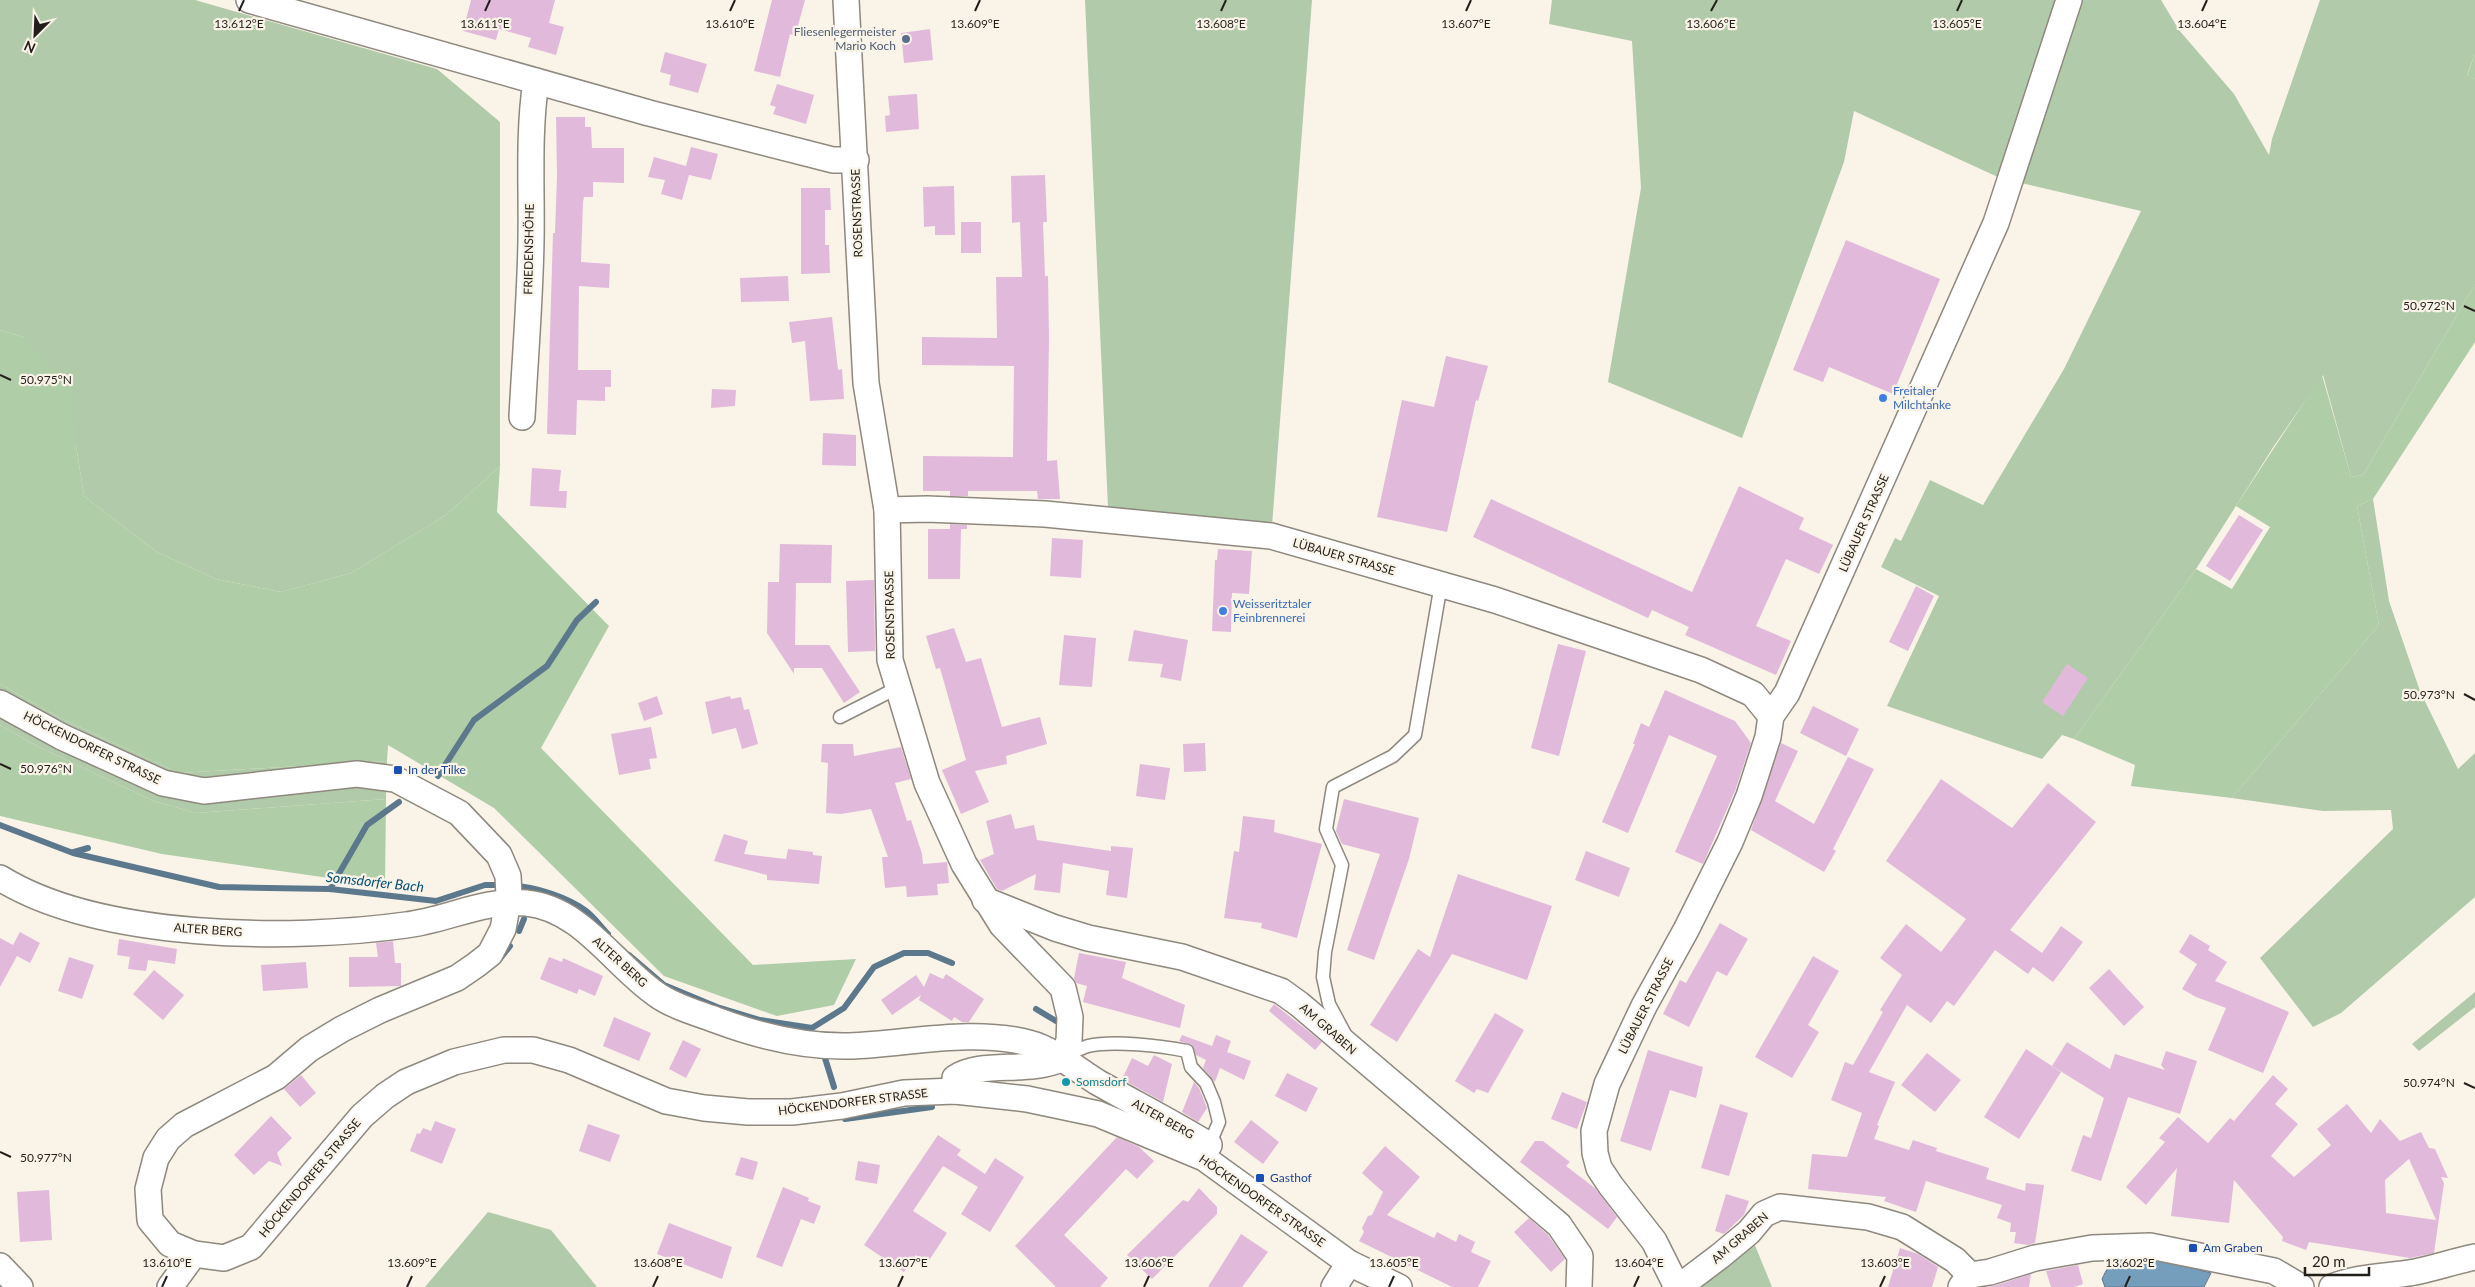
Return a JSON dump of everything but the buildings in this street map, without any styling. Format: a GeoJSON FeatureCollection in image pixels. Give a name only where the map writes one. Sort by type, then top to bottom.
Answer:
{"type":"FeatureCollection","features":[{"type":"Feature","properties":{"kind":"street"},"geometry":{"type":"LineString","coordinates":[[249,0],[536,81],[833,160],[856,160]]}},
{"type":"Feature","properties":{"kind":"street","name":"ROSENSTRASSE"},"geometry":{"type":"LineString","coordinates":[[846,0],[856,160],[860,291],[866,382],[887,510],[890,660],[927,783],[956,848],[985,900],[1002,925],[1064,988],[1070,1017],[1069,1041],[1061,1059]]}},
{"type":"Feature","properties":{"kind":"street","name":"LÜBAUER STRASSE"},"geometry":{"type":"LineString","coordinates":[[1678,1287],[1654,1241],[1599,1168],[1595,1154],[1594,1131],[1607,1084],[1644,1006],[1686,930],[1730,842],[1749,796],[1768,737],[1771,716],[1787,693],[1996,223],[2069,0]]}},
{"type":"Feature","properties":{"kind":"street","name":"FRIEDENSHÖHE"},"geometry":{"type":"LineString","coordinates":[[522,417],[531,242],[530,168],[536,81]]}},
{"type":"Feature","properties":{"kind":"street","name":"LÜBAUER STRASSE"},"geometry":{"type":"LineString","coordinates":[[887,510],[927,509],[1044,514],[1270,536],[1496,600],[1701,670],[1753,694],[1771,716]]}},
{"type":"Feature","properties":{"kind":"street","name":"HÖCKENDORFER STRASSE"},"geometry":{"type":"LineString","coordinates":[[0,703],[62,737],[163,783],[204,791],[357,774],[395,778],[459,813],[499,855],[508,891],[503,929],[490,954],[457,978],[380,1010],[342,1029],[310,1050],[276,1077],[184,1125],[168,1139],[156,1158],[148,1190],[150,1220],[170,1244],[194,1254],[224,1258],[251,1247],[362,1116],[384,1096],[399,1086],[454,1062],[504,1050],[533,1050],[569,1060],[666,1101],[748,1112],[792,1112],[842,1106],[904,1093],[955,1091],[1027,1099],[1098,1114],[1207,1152],[1349,1263],[1399,1287]]}},
{"type":"Feature","properties":{"kind":"street","name":"ALTER BERG"},"geometry":{"type":"LineString","coordinates":[[0,878],[31,894],[118,920],[189,929],[252,933],[309,933],[416,924],[494,903],[508,891],[581,926],[610,956],[658,996],[717,1021],[818,1045],[850,1046],[949,1037],[990,1038],[1031,1043],[1061,1059],[1207,1152]]}},
{"type":"Feature","properties":{"kind":"street","name":"AM GRABEN"},"geometry":{"type":"LineString","coordinates":[[985,900],[1055,928],[1088,938],[1182,957],[1281,991],[1299,1004],[1559,1225],[1580,1256],[1579,1287]]}},
{"type":"Feature","properties":{"kind":"street"},"geometry":{"type":"LineString","coordinates":[[955,1091],[955,1078],[965,1071],[996,1068],[1028,1068],[1046,1065],[1061,1059]]}},
{"type":"Feature","properties":{"kind":"street","name":"AM GRABEN"},"geometry":{"type":"LineString","coordinates":[[1678,1287],[1720,1256],[1748,1232],[1764,1214],[1780,1207],[1868,1217],[1902,1227],[1955,1260],[1965,1281],[2035,1258],[2092,1248],[2150,1246],[2274,1272],[2301,1287]]}},
{"type":"Feature","properties":{"kind":"street"},"geometry":{"type":"LineString","coordinates":[[170,1287],[194,1254]]}},
{"type":"Feature","properties":{"kind":"street"},"geometry":{"type":"LineString","coordinates":[[2332,1287],[2376,1276],[2415,1272],[2475,1257]]}},
{"type":"Feature","properties":{"kind":"street"},"geometry":{"type":"LineString","coordinates":[[1334,1287],[1349,1263]]}},
{"type":"Feature","properties":{"kind":"street"},"geometry":{"type":"LineString","coordinates":[[0,1266],[20,1287]]}},
{"type":"Feature","properties":{"kind":"lane"},"geometry":{"type":"LineString","coordinates":[[1355,1053],[1329,1004],[1323,977],[1325,952],[1342,865],[1326,829],[1332,788],[1393,756],[1415,735],[1441,584]]}},
{"type":"Feature","properties":{"kind":"lane"},"geometry":{"type":"LineString","coordinates":[[840,717],[897,688]]}},
{"type":"Feature","properties":{"kind":"lane"},"geometry":{"type":"LineString","coordinates":[[1061,1059],[1088,1046],[1165,1046],[1187,1051],[1191,1067],[1206,1083],[1214,1102],[1219,1122],[1207,1152]]}},
{"type":"Feature","properties":{"kind":"green space"},"geometry":{"type":"Polygon","coordinates":[[[0,0],[195,0],[437,69],[500,122],[500,466],[446,515],[351,573],[281,592],[216,579],[157,552],[84,496],[76,445],[23,337],[0,330],[0,0]]]}},
{"type":"Feature","properties":{"kind":"green space"},"geometry":{"type":"Polygon","coordinates":[[[1085,0],[1312,0],[1272,526],[1108,507],[1085,0]]]}},
{"type":"Feature","properties":{"kind":"green space"},"geometry":{"type":"Polygon","coordinates":[[[1552,0],[2161,0],[2179,30],[2234,94],[2269,155],[2272,139],[2320,0],[2475,0],[2475,54],[2467,75],[2475,79],[2475,284],[2363,475],[2351,477],[2323,375],[2274,446],[2196,569],[2074,739],[2062,735],[2042,759],[1887,706],[1939,596],[1881,567],[1895,538],[1901,541],[1930,480],[1983,505],[2064,369],[2141,211],[2000,178],[1854,111],[1844,162],[1742,438],[1608,382],[1641,188],[1632,41],[1549,24],[1552,0]]]}},
{"type":"Feature","properties":{"kind":"green space"},"geometry":{"type":"Polygon","coordinates":[[[2475,54],[2475,79],[2467,76],[2475,54]]]}},
{"type":"Feature","properties":{"kind":"green space"},"geometry":{"type":"Polygon","coordinates":[[[2475,284],[2475,342],[2373,499],[2357,506],[2379,625],[2232,798],[2131,786],[2135,765],[2074,739],[2196,569],[2232,589],[2270,527],[2236,506],[2322,375],[2351,477],[2363,475],[2475,284]]]}},
{"type":"Feature","properties":{"kind":"green space"},"geometry":{"type":"Polygon","coordinates":[[[0,330],[23,337],[72,389],[76,445],[84,496],[157,552],[216,579],[281,592],[351,573],[446,515],[500,466],[497,512],[609,626],[541,748],[753,965],[856,959],[834,1005],[777,1016],[664,976],[494,808],[388,745],[387,761],[179,773],[60,718],[0,684],[0,330]]]}},
{"type":"Feature","properties":{"kind":"green space"},"geometry":{"type":"Polygon","coordinates":[[[2373,499],[2389,601],[2420,691],[2458,769],[2475,753],[2475,897],[2341,1013],[2313,1027],[2260,958],[2393,829],[2391,810],[2323,811],[2232,798],[2379,625],[2357,506],[2373,499]]]}},
{"type":"Feature","properties":{"kind":"green space"},"geometry":{"type":"Polygon","coordinates":[[[0,684],[60,718],[179,773],[387,761],[386,799],[196,813],[154,801],[39,747],[0,725],[0,684]]]}},
{"type":"Feature","properties":{"kind":"green space"},"geometry":{"type":"Polygon","coordinates":[[[0,725],[39,747],[154,801],[196,813],[386,799],[385,886],[162,854],[0,816],[0,725]]]}},
{"type":"Feature","properties":{"kind":"green space"},"geometry":{"type":"Polygon","coordinates":[[[2475,992],[2475,1007],[2419,1051],[2412,1044],[2475,992]]]}},
{"type":"Feature","properties":{"kind":"green space"},"geometry":{"type":"Polygon","coordinates":[[[488,1212],[551,1230],[597,1287],[425,1287],[488,1212]]]}},
{"type":"Feature","properties":{"kind":"green space"},"geometry":{"type":"Polygon","coordinates":[[[1752,1238],[1772,1287],[1692,1287],[1752,1238]]]}},
{"type":"Feature","properties":{"kind":"water"},"geometry":{"type":"Polygon","coordinates":[[[2138,1254],[2211,1273],[2204,1287],[2105,1287],[2102,1279],[2112,1263],[2125,1256],[2138,1254]]]}},
{"type":"Feature","properties":{"kind":"waterway"},"geometry":{"type":"LineString","coordinates":[[438,776],[474,720],[547,666],[577,620],[596,602]]}},
{"type":"Feature","properties":{"kind":"waterway"},"geometry":{"type":"LineString","coordinates":[[330,889],[367,825],[399,802]]}},
{"type":"Feature","properties":{"kind":"waterway","name":"Somsdorfer Bach"},"geometry":{"type":"LineString","coordinates":[[0,825],[73,853],[219,887],[330,889],[436,901],[485,885],[503,885]]}},
{"type":"Feature","properties":{"kind":"waterway"},"geometry":{"type":"LineString","coordinates":[[74,852],[88,848]]}},
{"type":"Feature","properties":{"kind":"waterway","name":"Somsdorfer Bach"},"geometry":{"type":"LineString","coordinates":[[513,886],[541,890],[579,906],[589,913],[608,934]]}},
{"type":"Feature","properties":{"kind":"waterway"},"geometry":{"type":"LineString","coordinates":[[519,931],[524,919]]}},
{"type":"Feature","properties":{"kind":"waterway"},"geometry":{"type":"LineString","coordinates":[[499,960],[510,946]]}},
{"type":"Feature","properties":{"kind":"waterway","name":"Somsdorfer Bach"},"geometry":{"type":"LineString","coordinates":[[629,955],[664,985],[717,1007],[760,1020],[812,1028],[844,1008],[874,967],[904,953],[928,953],[952,963]]}},
{"type":"Feature","properties":{"kind":"waterway","name":"Somsdorfer Bach"},"geometry":{"type":"LineString","coordinates":[[1036,1009],[1056,1021]]}},
{"type":"Feature","properties":{"kind":"waterway"},"geometry":{"type":"LineString","coordinates":[[824,1055],[834,1087]]}},
{"type":"Feature","properties":{"kind":"waterway"},"geometry":{"type":"LineString","coordinates":[[845,1119],[932,1107]]}},
{"type":"Feature","properties":{"kind":"place","name":"Fliesenlegermeister Mario Koch"},"geometry":{"type":"Point","coordinates":[906,39]}},
{"type":"Feature","properties":{"kind":"place","name":"Freitaler Milchtanke"},"geometry":{"type":"Point","coordinates":[1883,398]}},
{"type":"Feature","properties":{"kind":"place","name":"Weisseritztaler Feinbrennerei"},"geometry":{"type":"Point","coordinates":[1223,611]}},
{"type":"Feature","properties":{"kind":"place","name":"In der Tilke"},"geometry":{"type":"Point","coordinates":[398,770]}},
{"type":"Feature","properties":{"kind":"place","name":"Somsdorf"},"geometry":{"type":"Point","coordinates":[1066,1082]}},
{"type":"Feature","properties":{"kind":"place","name":"Gasthof"},"geometry":{"type":"Point","coordinates":[1260,1178]}},
{"type":"Feature","properties":{"kind":"place","name":"Am Graben"},"geometry":{"type":"Point","coordinates":[2193,1248]}}]}
